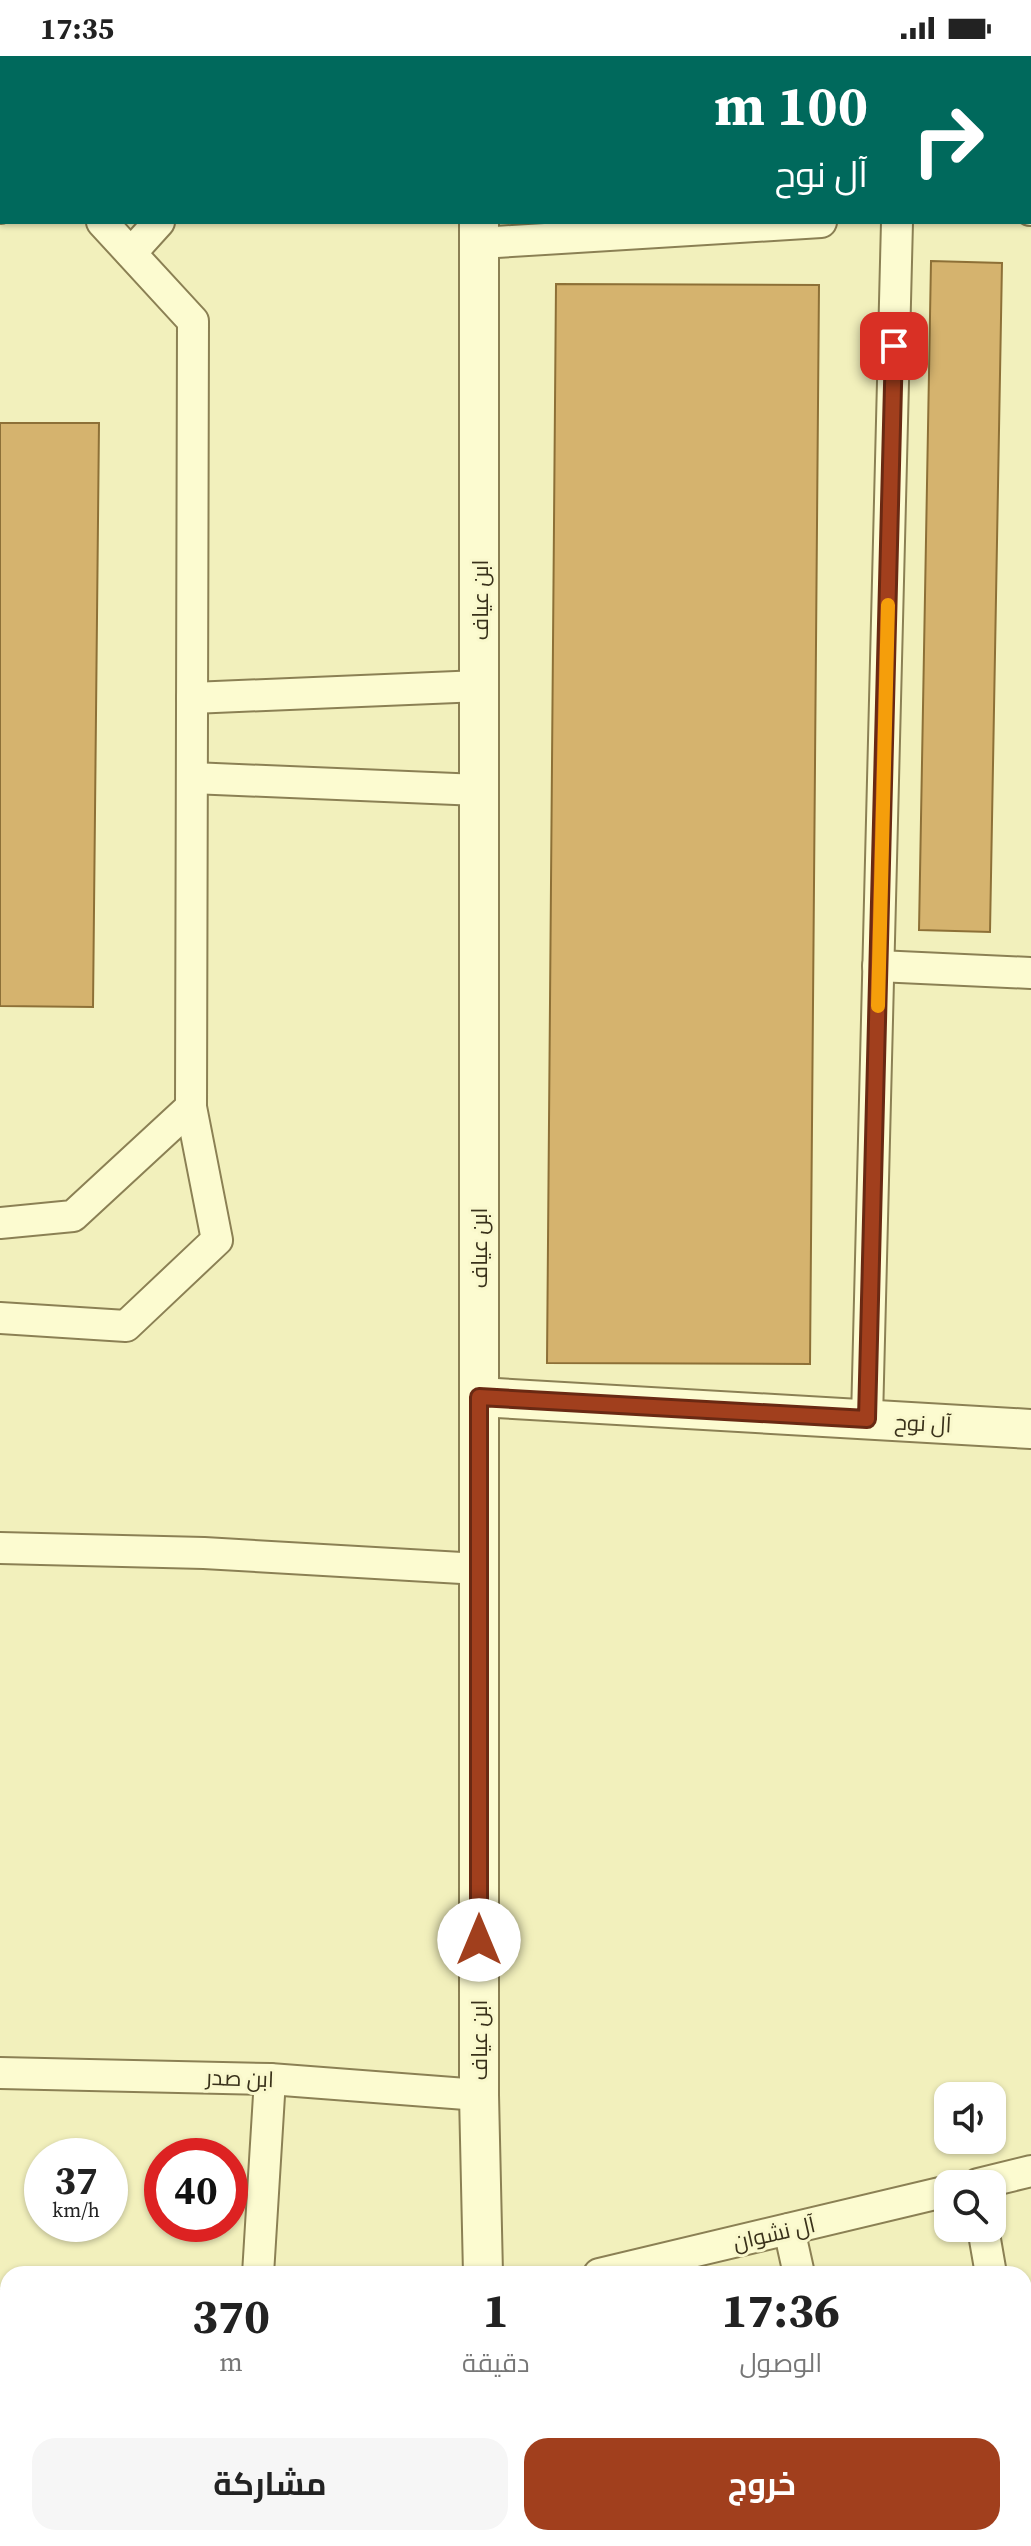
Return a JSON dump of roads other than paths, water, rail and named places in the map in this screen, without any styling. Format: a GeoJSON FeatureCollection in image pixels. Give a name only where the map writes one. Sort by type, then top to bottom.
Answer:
{"type":"FeatureCollection","features":[{"type":"Feature","properties":{"kind":"street"},"geometry":{"type":"LineString","coordinates":[[0,1318],[126,1326],[217,1240],[191,1107],[193,321],[104,224]]}},
{"type":"Feature","properties":{"kind":"street"},"geometry":{"type":"LineString","coordinates":[[131,253],[157,224]]}},
{"type":"Feature","properties":{"kind":"street"},"geometry":{"type":"LineString","coordinates":[[480,232],[753,224]]}},
{"type":"Feature","properties":{"kind":"street"},"geometry":{"type":"LineString","coordinates":[[867,1419],[897,224]]}},
{"type":"Feature","properties":{"kind":"street","name":"ابن عياف"},"geometry":{"type":"LineString","coordinates":[[480,232],[479,2095],[486,2266]]}},
{"type":"Feature","properties":{"kind":"street"},"geometry":{"type":"LineString","coordinates":[[192,698],[480,686]]}},
{"type":"Feature","properties":{"kind":"street"},"geometry":{"type":"LineString","coordinates":[[192,778],[479,790]]}},
{"type":"Feature","properties":{"kind":"street"},"geometry":{"type":"LineString","coordinates":[[878,966],[1031,973]]}},
{"type":"Feature","properties":{"kind":"street"},"geometry":{"type":"LineString","coordinates":[[0,1223],[73,1216],[191,1107]]}},
{"type":"Feature","properties":{"kind":"street","name":"آل نوح"},"geometry":{"type":"LineString","coordinates":[[479,1397],[1031,1429]]}},
{"type":"Feature","properties":{"kind":"street"},"geometry":{"type":"LineString","coordinates":[[0,1548],[204,1553],[479,1569]]}},
{"type":"Feature","properties":{"kind":"street","name":"ابن صدر"},"geometry":{"type":"LineString","coordinates":[[0,2073],[270,2079],[479,2095]]}},
{"type":"Feature","properties":{"kind":"street"},"geometry":{"type":"LineString","coordinates":[[258,2266],[270,2079]]}},
{"type":"Feature","properties":{"kind":"street"},"geometry":{"type":"LineString","coordinates":[[1006,2177],[1031,2171]]}},
{"type":"Feature","properties":{"kind":"street","name":"آل نشوان"},"geometry":{"type":"LineString","coordinates":[[642,2266],[934,2194]]}},
{"type":"Feature","properties":{"kind":"street"},"geometry":{"type":"LineString","coordinates":[[789,2229],[797,2266]]}},
{"type":"Feature","properties":{"kind":"street"},"geometry":{"type":"LineString","coordinates":[[985,2242],[990,2266]]}}]}
